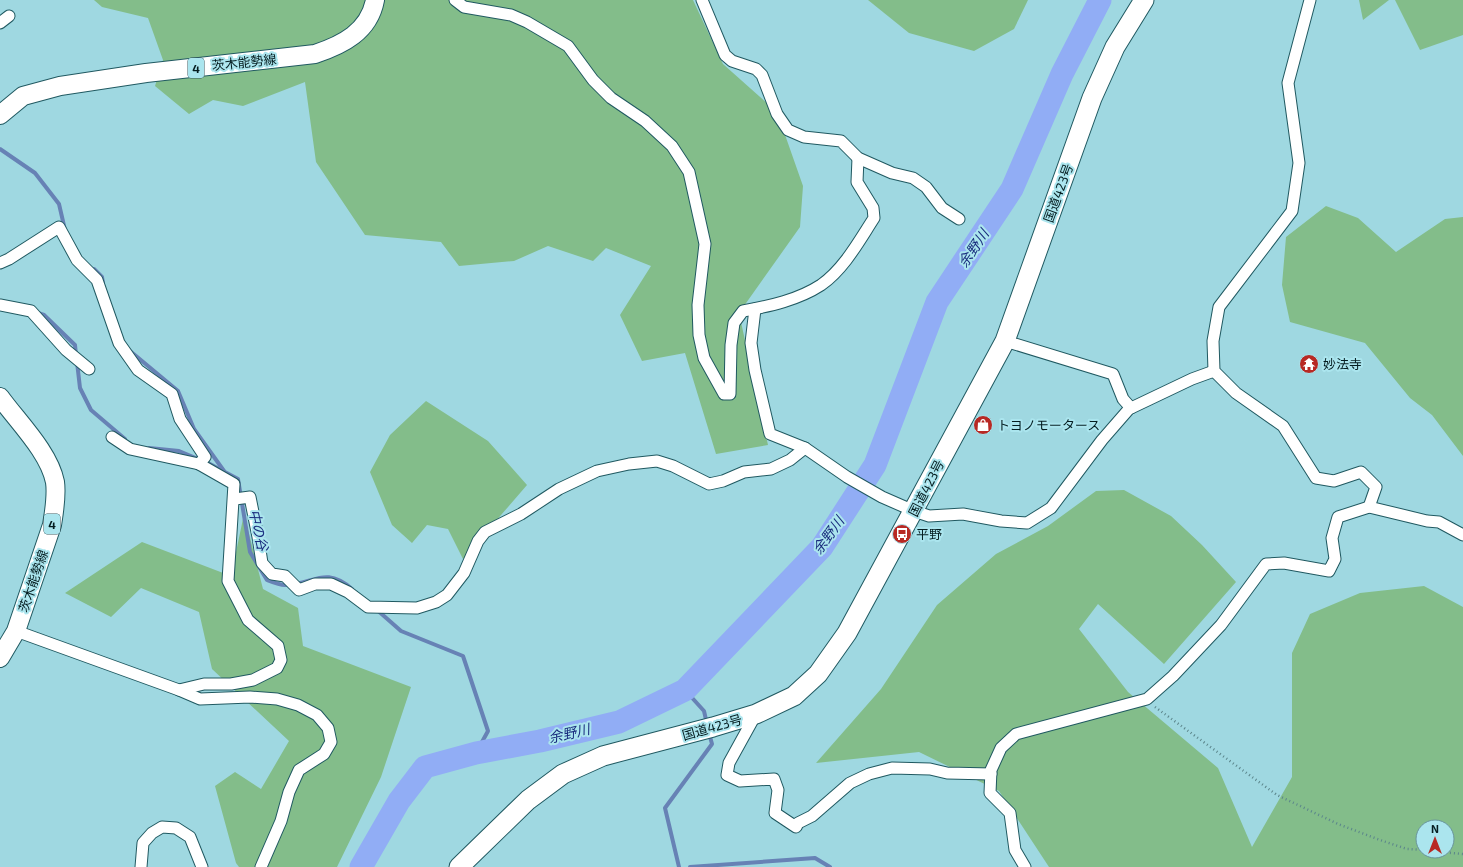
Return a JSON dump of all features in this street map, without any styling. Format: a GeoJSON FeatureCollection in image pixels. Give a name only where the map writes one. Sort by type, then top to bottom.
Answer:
{"type":"FeatureCollection","features":[{"type":"Feature","properties":{"kind":"highway","name":"国道423号"},"geometry":{"type":"LineString","coordinates":[[459,867],[528,800],[563,774],[603,756],[756,714],[794,696],[818,674],[847,633],[914,511],[928,480],[1005,341],[1092,98],[1115,47],[1144,0]]}},
{"type":"Feature","properties":{"kind":"main road","name":"茨木能勢線"},"geometry":{"type":"LineString","coordinates":[[0,115],[24,96],[60,86],[146,73],[315,54],[334,48],[352,39],[365,22],[375,0]]}},
{"type":"Feature","properties":{"kind":"main road","name":"茨木能勢線"},"geometry":{"type":"LineString","coordinates":[[0,398],[48,462],[55,483],[55,509],[52,525],[16,631],[0,658]]}},
{"type":"Feature","properties":{"kind":"street"},"geometry":{"type":"LineString","coordinates":[[455,0],[464,7],[511,15],[527,22],[568,46],[593,80],[611,98],[645,121],[672,146],[689,172],[705,244],[698,305],[699,335],[704,358],[724,394],[730,394],[731,345],[734,323],[743,311],[789,301],[821,285],[834,273],[856,245],[874,218],[873,208],[857,182],[858,158]]}},
{"type":"Feature","properties":{"kind":"street"},"geometry":{"type":"LineString","coordinates":[[702,0],[725,55],[732,61],[756,69],[762,75],[777,114],[788,130],[804,136],[841,141],[858,158],[892,173],[913,178],[926,187],[942,208],[958,219]]}},
{"type":"Feature","properties":{"kind":"street"},"geometry":{"type":"LineString","coordinates":[[1310,0],[1288,83],[1299,163],[1292,211],[1219,308],[1213,341],[1214,371],[1236,393],[1283,426],[1316,478],[1334,481],[1361,472],[1376,487],[1369,507]]}},
{"type":"Feature","properties":{"kind":"street"},"geometry":{"type":"LineString","coordinates":[[0,24],[9,16]]}},
{"type":"Feature","properties":{"kind":"street"},"geometry":{"type":"LineString","coordinates":[[0,263],[9,259],[59,227],[77,260],[97,280],[119,343],[138,370],[172,394],[180,419],[204,457],[199,464]]}},
{"type":"Feature","properties":{"kind":"street"},"geometry":{"type":"LineString","coordinates":[[0,305],[31,311],[66,350],[89,369]]}},
{"type":"Feature","properties":{"kind":"street"},"geometry":{"type":"LineString","coordinates":[[755,308],[751,343],[770,434],[805,448],[847,477],[882,497],[929,516],[964,514],[1001,522],[1027,522],[1051,508],[1102,440],[1131,408],[1192,379],[1214,371]]}},
{"type":"Feature","properties":{"kind":"street"},"geometry":{"type":"LineString","coordinates":[[1005,341],[1113,374],[1123,398],[1131,408]]}},
{"type":"Feature","properties":{"kind":"street"},"geometry":{"type":"LineString","coordinates":[[112,437],[130,449],[199,464],[234,484],[235,499],[228,581],[248,620],[278,646],[281,660],[277,668],[253,680],[231,684],[204,684],[179,690]]}},
{"type":"Feature","properties":{"kind":"street"},"geometry":{"type":"LineString","coordinates":[[235,499],[250,497],[262,564],[272,574],[285,576],[299,590],[315,584],[331,584],[348,592],[368,607],[417,608],[436,602],[447,595],[464,573],[478,540],[485,532],[521,514],[559,489],[597,471],[629,464],[657,461],[673,466],[709,484],[723,481],[744,472],[771,469],[790,460],[805,448]]}},
{"type":"Feature","properties":{"kind":"street"},"geometry":{"type":"LineString","coordinates":[[1025,867],[1015,850],[1010,814],[990,793],[991,774],[1000,748],[1016,734],[1147,699],[1173,676],[1222,625],[1266,564],[1284,563],[1329,571],[1335,559],[1332,538],[1338,517],[1369,507],[1427,521],[1439,522],[1463,535]]}},
{"type":"Feature","properties":{"kind":"street"},"geometry":{"type":"LineString","coordinates":[[16,631],[200,699],[250,697],[277,699],[298,705],[317,715],[328,728],[331,742],[324,754],[299,770],[288,792],[281,820],[261,867]]}},
{"type":"Feature","properties":{"kind":"street"},"geometry":{"type":"LineString","coordinates":[[756,714],[729,763],[727,775],[740,781],[774,778],[778,790],[775,813],[796,827],[798,823],[812,816],[850,783],[869,774],[892,768],[930,769],[947,772],[991,774]]}},
{"type":"Feature","properties":{"kind":"street"},"geometry":{"type":"LineString","coordinates":[[141,867],[143,843],[152,832],[162,827],[176,828],[190,837],[202,867]]}},
{"type":"Feature","properties":{"kind":"path"},"geometry":{"type":"LineString","coordinates":[[1147,699],[1159,711],[1277,795],[1338,824],[1407,849],[1415,850]]}},
{"type":"Feature","properties":{"kind":"green space"},"geometry":{"type":"Polygon","coordinates":[[[94,0],[693,0],[723,64],[777,112],[803,186],[800,227],[739,313],[768,445],[716,454],[685,353],[642,361],[620,315],[651,266],[606,248],[593,261],[548,246],[514,261],[459,266],[441,242],[365,235],[316,162],[305,82],[243,106],[213,100],[189,114],[155,86],[163,60],[148,18],[102,7],[94,0]]]}},
{"type":"Feature","properties":{"kind":"green space"},"geometry":{"type":"Polygon","coordinates":[[[868,0],[1028,0],[1014,29],[974,51],[909,33],[868,0]]]}},
{"type":"Feature","properties":{"kind":"green space"},"geometry":{"type":"Polygon","coordinates":[[[1359,0],[1389,0],[1363,20],[1359,0]]]}},
{"type":"Feature","properties":{"kind":"green space"},"geometry":{"type":"Polygon","coordinates":[[[1395,0],[1463,0],[1463,35],[1420,50],[1395,0]]]}},
{"type":"Feature","properties":{"kind":"green space"},"geometry":{"type":"Polygon","coordinates":[[[1326,206],[1358,218],[1396,252],[1445,219],[1463,217],[1463,456],[1432,415],[1410,398],[1365,343],[1290,322],[1282,285],[1286,237],[1326,206]]]}},
{"type":"Feature","properties":{"kind":"green space"},"geometry":{"type":"Polygon","coordinates":[[[426,401],[488,441],[527,485],[463,559],[448,529],[427,525],[412,543],[392,525],[370,472],[390,435],[426,401]]]}},
{"type":"Feature","properties":{"kind":"green space"},"geometry":{"type":"Polygon","coordinates":[[[1124,490],[1171,516],[1202,545],[1236,582],[1164,664],[1098,604],[1079,629],[1128,692],[1218,768],[1252,847],[1292,777],[1292,653],[1310,614],[1360,593],[1424,586],[1463,607],[1463,867],[1049,867],[999,791],[919,752],[816,763],[881,689],[937,605],[996,554],[1048,526],[1096,491],[1124,490]]]}},
{"type":"Feature","properties":{"kind":"green space"},"geometry":{"type":"Polygon","coordinates":[[[244,514],[263,589],[298,608],[303,646],[411,687],[381,777],[337,867],[239,867],[236,863],[215,786],[235,772],[261,789],[289,741],[212,669],[199,612],[141,588],[111,617],[65,593],[142,542],[231,576],[244,514]]]}},
{"type":"Feature","properties":{"kind":"waterway","name":"余野川"},"geometry":{"type":"LineString","coordinates":[[361,867],[399,801],[425,767],[476,753],[540,741],[619,722],[685,690],[822,547],[875,465],[937,302],[1012,189],[1062,74],[1100,0]]}},
{"type":"Feature","properties":{"kind":"waterway"},"geometry":{"type":"LineString","coordinates":[[0,149],[35,173],[59,204],[65,230]]}},
{"type":"Feature","properties":{"kind":"waterway"},"geometry":{"type":"LineString","coordinates":[[94,269],[102,277],[103,283]]}},
{"type":"Feature","properties":{"kind":"waterway","name":"中の谷"},"geometry":{"type":"LineString","coordinates":[[38,313],[44,315],[75,345],[76,355]]}},
{"type":"Feature","properties":{"kind":"waterway"},"geometry":{"type":"LineString","coordinates":[[130,351],[178,391],[194,429],[224,471]]}},
{"type":"Feature","properties":{"kind":"waterway","name":"中の谷"},"geometry":{"type":"LineString","coordinates":[[77,362],[80,388],[91,410],[125,439]]}},
{"type":"Feature","properties":{"kind":"waterway","name":"中の谷"},"geometry":{"type":"LineString","coordinates":[[149,448],[179,451],[198,459]]}},
{"type":"Feature","properties":{"kind":"waterway","name":"中の谷"},"geometry":{"type":"LineString","coordinates":[[208,463],[238,479],[250,552],[267,580],[285,585],[326,577],[334,578],[352,589]]}},
{"type":"Feature","properties":{"kind":"waterway","name":"中の谷"},"geometry":{"type":"LineString","coordinates":[[376,609],[401,631],[463,656],[488,731],[476,753]]}},
{"type":"Feature","properties":{"kind":"waterway"},"geometry":{"type":"LineString","coordinates":[[685,690],[704,711],[707,724]]}},
{"type":"Feature","properties":{"kind":"waterway"},"geometry":{"type":"LineString","coordinates":[[679,867],[665,808],[712,744],[709,733]]}},
{"type":"Feature","properties":{"kind":"waterway"},"geometry":{"type":"LineString","coordinates":[[690,867],[815,858],[830,867]]}},
{"type":"Feature","properties":{"kind":"place","name":"妙法寺"},"geometry":{"type":"Point","coordinates":[1309,364]}},
{"type":"Feature","properties":{"kind":"place","name":"トヨノモータース"},"geometry":{"type":"Point","coordinates":[983,425]}},
{"type":"Feature","properties":{"kind":"place","name":"平野"},"geometry":{"type":"Point","coordinates":[902,534]}}]}
